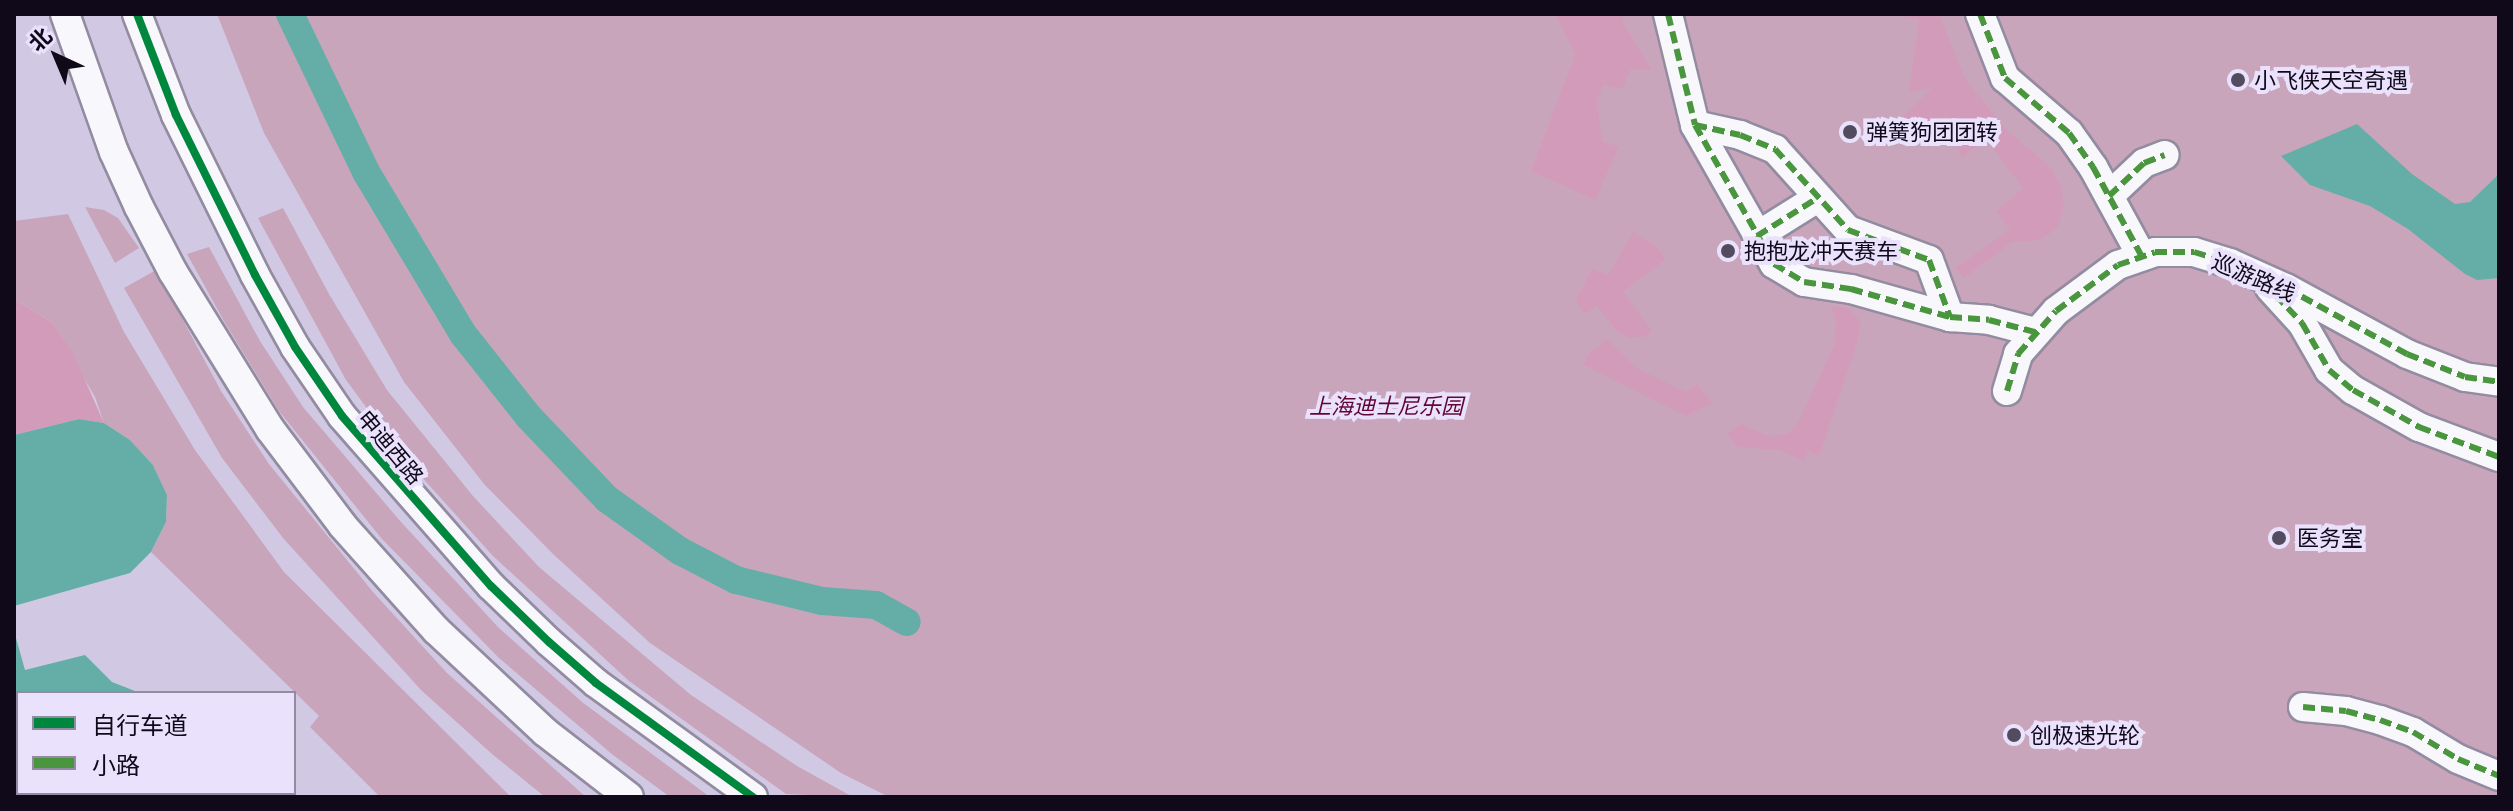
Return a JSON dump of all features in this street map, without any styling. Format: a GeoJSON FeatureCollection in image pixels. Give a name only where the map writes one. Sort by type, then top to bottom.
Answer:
{"type":"FeatureCollection","features":[{"type":"Feature","properties":{"kind":"street"},"geometry":{"type":"LineString","coordinates":[[65,14],[114,152],[139,207],[173,272],[270,429],[343,526],[436,630],[534,723],[629,797]]}},
{"type":"Feature","properties":{"kind":"street","name":"申迪西路"},"geometry":{"type":"LineString","coordinates":[[137,14],[176,115],[255,275],[295,347],[342,416],[491,586],[549,642],[596,683],[753,797]]}},
{"type":"Feature","properties":{"kind":"street"},"geometry":{"type":"LineString","coordinates":[[1668,14],[1695,125],[1774,264],[1804,282],[1851,289],[1950,317],[1989,320],[2035,332]]}},
{"type":"Feature","properties":{"kind":"street"},"geometry":{"type":"LineString","coordinates":[[1980,14],[2005,78],[2069,133],[2109,196],[2142,257]]}},
{"type":"Feature","properties":{"kind":"street"},"geometry":{"type":"LineString","coordinates":[[1695,125],[1740,135],[1775,149],[1797,170],[1816,199],[1848,230],[1929,260],[1950,317]]}},
{"type":"Feature","properties":{"kind":"street"},"geometry":{"type":"LineString","coordinates":[[2109,196],[2144,163],[2165,155]]}},
{"type":"Feature","properties":{"kind":"street"},"geometry":{"type":"LineString","coordinates":[[1757,236],[1816,199]]}},
{"type":"Feature","properties":{"kind":"street","name":"巡游路线"},"geometry":{"type":"LineString","coordinates":[[2007,391],[2018,354],[2035,332],[2118,265],[2155,252],[2194,252],[2255,274],[2407,354],[2465,377],[2499,382]]}},
{"type":"Feature","properties":{"kind":"street"},"geometry":{"type":"LineString","coordinates":[[2255,274],[2288,304],[2329,370],[2353,390],[2419,427],[2499,457]]}},
{"type":"Feature","properties":{"kind":"street"},"geometry":{"type":"LineString","coordinates":[[2303,707],[2346,711],[2380,720],[2413,732],[2458,759],[2499,776]]}},
{"type":"Feature","properties":{"kind":"green space","name":"上海迪士尼乐园"},"geometry":{"type":"Polygon","coordinates":[[[217,14],[2499,14],[2499,797],[889,797],[841,773],[650,643],[553,554],[484,484],[404,382],[264,133],[217,14]]]}},
{"type":"Feature","properties":{"kind":"green space"},"geometry":{"type":"Polygon","coordinates":[[[85,207],[104,210],[118,218],[139,248],[115,263],[85,207]]]}},
{"type":"Feature","properties":{"kind":"green space"},"geometry":{"type":"Polygon","coordinates":[[[283,208],[329,294],[387,390],[473,496],[539,567],[691,695],[797,766],[853,797],[786,794],[629,681],[493,556],[400,453],[346,380],[258,218],[283,208]]]}},
{"type":"Feature","properties":{"kind":"green space"},"geometry":{"type":"Polygon","coordinates":[[[68,214],[124,332],[195,450],[284,572],[511,797],[380,797],[310,727],[319,716],[296,691],[151,552],[166,522],[167,495],[153,465],[130,440],[104,423],[95,397],[50,321],[14,299],[14,221],[68,214]]]}},
{"type":"Feature","properties":{"kind":"green space"},"geometry":{"type":"Polygon","coordinates":[[[209,247],[260,341],[303,407],[401,522],[498,627],[582,702],[710,797],[670,797],[613,755],[499,658],[381,538],[279,411],[225,323],[187,254],[209,247]]]}},
{"type":"Feature","properties":{"kind":"green space"},"geometry":{"type":"Polygon","coordinates":[[[156,270],[221,391],[269,464],[373,592],[447,673],[586,797],[545,797],[492,754],[421,690],[283,538],[222,458],[124,288],[156,270]]]}},
{"type":"Feature","properties":{"kind":"shaded area"},"geometry":{"type":"Polygon","coordinates":[[[1555,14],[1623,14],[1622,21],[1652,70],[1631,69],[1622,89],[1603,85],[1597,102],[1602,141],[1619,147],[1595,200],[1531,171],[1575,54],[1555,14]]]}},
{"type":"Feature","properties":{"kind":"shaded area"},"geometry":{"type":"Polygon","coordinates":[[[1897,14],[1939,14],[1966,80],[2006,129],[2051,168],[2061,187],[2064,207],[2057,228],[2040,240],[2012,242],[1964,278],[1955,268],[2010,230],[1996,212],[2023,188],[1985,138],[1962,158],[1947,116],[1904,133],[1900,119],[1932,88],[1909,92],[1919,20],[1897,14]]]}},
{"type":"Feature","properties":{"kind":"shaded area"},"geometry":{"type":"Polygon","coordinates":[[[2357,124],[2412,174],[2455,204],[2470,202],[2499,174],[2499,278],[2477,280],[2465,274],[2408,229],[2370,206],[2310,185],[2281,156],[2357,124]]]}},
{"type":"Feature","properties":{"kind":"shaded area"},"geometry":{"type":"Polygon","coordinates":[[[1633,232],[1659,249],[1665,260],[1623,292],[1652,331],[1644,337],[1630,338],[1617,331],[1597,306],[1586,314],[1575,302],[1592,269],[1608,275],[1633,232]]]}},
{"type":"Feature","properties":{"kind":"shaded area"},"geometry":{"type":"Polygon","coordinates":[[[14,299],[50,321],[73,353],[104,423],[79,419],[14,435],[14,299]]]}},
{"type":"Feature","properties":{"kind":"shaded area"},"geometry":{"type":"Polygon","coordinates":[[[1831,307],[1848,308],[1860,321],[1857,343],[1819,456],[1808,451],[1804,462],[1780,450],[1737,447],[1727,434],[1741,424],[1768,436],[1787,434],[1797,425],[1834,346],[1836,324],[1831,307]]]}},
{"type":"Feature","properties":{"kind":"shaded area"},"geometry":{"type":"Polygon","coordinates":[[[1607,339],[1636,368],[1686,392],[1697,384],[1712,403],[1686,416],[1584,365],[1588,354],[1607,339]]]}},
{"type":"Feature","properties":{"kind":"shaded area"},"geometry":{"type":"Polygon","coordinates":[[[79,419],[104,423],[130,440],[153,465],[167,495],[166,522],[151,552],[130,573],[14,606],[14,435],[79,419]]]}},
{"type":"Feature","properties":{"kind":"shaded area"},"geometry":{"type":"Polygon","coordinates":[[[14,631],[25,670],[85,655],[112,682],[135,691],[16,691],[16,795],[108,795],[14,797],[14,631]]]}},
{"type":"Feature","properties":{"kind":"waterway"},"geometry":{"type":"LineString","coordinates":[[290,14],[366,172],[463,334],[528,416],[607,499],[680,551],[736,580],[822,601],[876,605],[907,622]]}},
{"type":"Feature","properties":{"kind":"marked path"},"geometry":{"type":"LineString","coordinates":[[1668,14],[1695,125],[1774,264],[1804,282],[1851,289],[1950,317],[1989,320],[2035,332]]}},
{"type":"Feature","properties":{"kind":"marked path"},"geometry":{"type":"LineString","coordinates":[[1980,14],[2005,78],[2069,133],[2093,167],[2142,257]]}},
{"type":"Feature","properties":{"kind":"marked path"},"geometry":{"type":"LineString","coordinates":[[1695,125],[1740,135],[1775,149],[1848,230],[1929,260],[1950,317]]}},
{"type":"Feature","properties":{"kind":"marked path"},"geometry":{"type":"LineString","coordinates":[[2109,196],[2144,163],[2165,155]]}},
{"type":"Feature","properties":{"kind":"marked path"},"geometry":{"type":"LineString","coordinates":[[1757,236],[1816,199]]}},
{"type":"Feature","properties":{"kind":"marked path"},"geometry":{"type":"LineString","coordinates":[[2007,391],[2018,354],[2056,311],[2118,265],[2155,252],[2194,252],[2230,263],[2286,288],[2407,354],[2465,377],[2499,382]]}},
{"type":"Feature","properties":{"kind":"marked path"},"geometry":{"type":"LineString","coordinates":[[2263,282],[2302,323],[2329,370],[2353,390],[2419,427],[2499,457]]}},
{"type":"Feature","properties":{"kind":"marked path"},"geometry":{"type":"LineString","coordinates":[[2303,707],[2346,711],[2380,720],[2413,732],[2458,759],[2499,776]]}},
{"type":"Feature","properties":{"kind":"cycle path"},"geometry":{"type":"LineString","coordinates":[[137,14],[176,115],[255,275],[295,347],[342,416],[491,586],[549,642],[596,683],[753,797]]}},
{"type":"Feature","properties":{"kind":"place","name":"小飞侠天空奇遇"},"geometry":{"type":"Point","coordinates":[2238,80]}},
{"type":"Feature","properties":{"kind":"place","name":"弹簧狗团团转"},"geometry":{"type":"Point","coordinates":[1850,132]}},
{"type":"Feature","properties":{"kind":"place","name":"抱抱龙冲天赛车"},"geometry":{"type":"Point","coordinates":[1728,251]}},
{"type":"Feature","properties":{"kind":"place","name":"医务室"},"geometry":{"type":"Point","coordinates":[2279,538]}},
{"type":"Feature","properties":{"kind":"place","name":"创极速光轮"},"geometry":{"type":"Point","coordinates":[2014,735]}}]}
